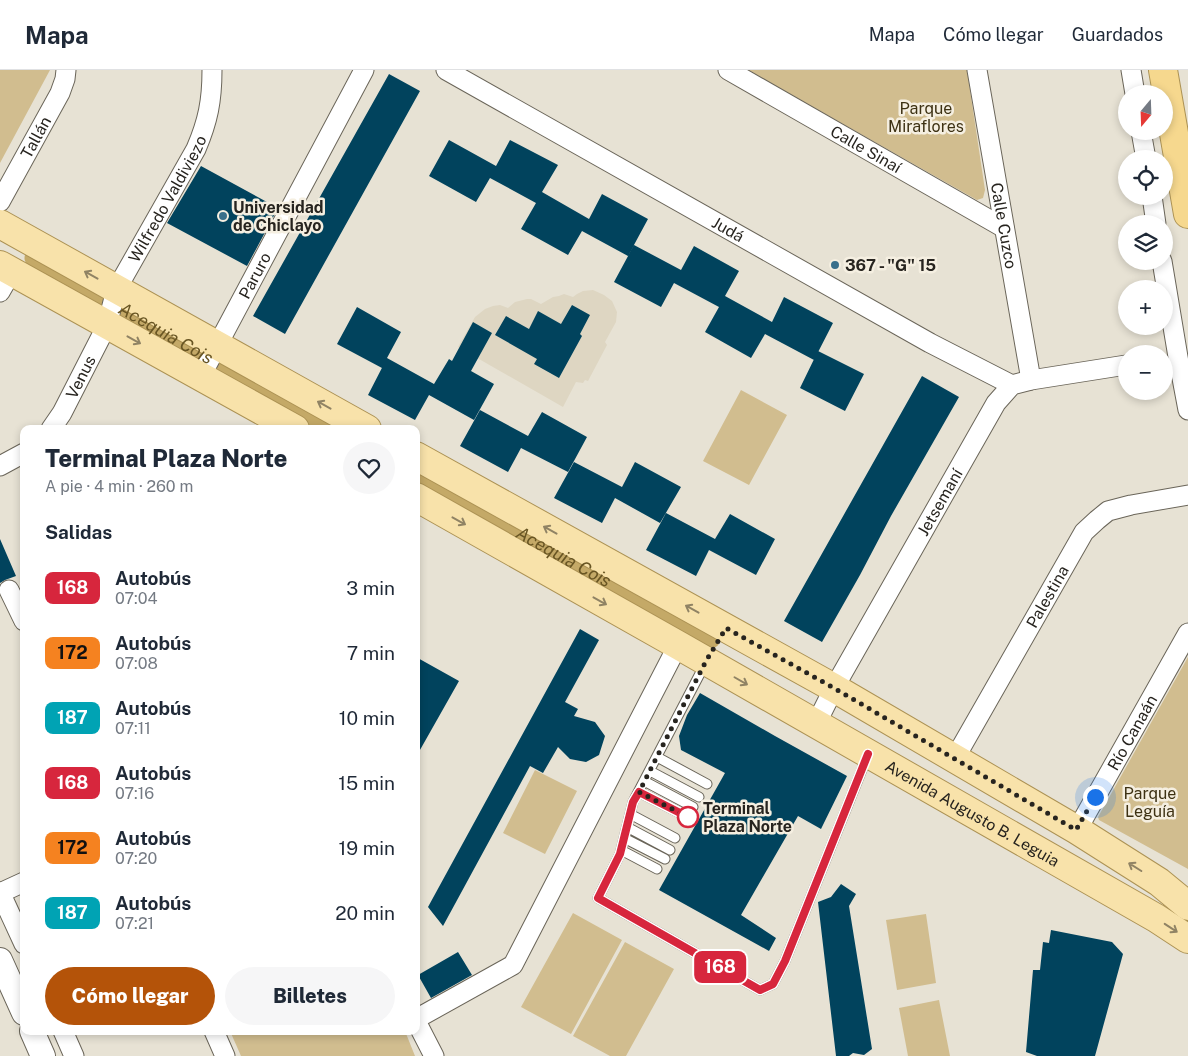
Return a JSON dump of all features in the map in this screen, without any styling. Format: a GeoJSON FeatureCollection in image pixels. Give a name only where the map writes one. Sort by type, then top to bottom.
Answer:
{"type":"FeatureCollection","features":[{"type":"Feature","properties":{"kind":"highway"},"geometry":{"type":"LineString","coordinates":[[1163,70],[1188,214]]}},
{"type":"Feature","properties":{"kind":"main road"},"geometry":{"type":"LineString","coordinates":[[0,224],[115,290],[360,425]]}},
{"type":"Feature","properties":{"kind":"main road"},"geometry":{"type":"LineString","coordinates":[[4,276],[107,324],[288,425]]}},
{"type":"Feature","properties":{"kind":"main road"},"geometry":{"type":"LineString","coordinates":[[420,458],[834,688],[955,758],[1159,882],[1188,906]]}},
{"type":"Feature","properties":{"kind":"main road","name":"Avenida Augusto B. Leguia"},"geometry":{"type":"LineString","coordinates":[[420,499],[1156,918],[1188,939]]}},
{"type":"Feature","properties":{"kind":"main road"},"geometry":{"type":"LineString","coordinates":[[706,661],[726,628]]}},
{"type":"Feature","properties":{"kind":"street","name":"Tallán"},"geometry":{"type":"LineString","coordinates":[[0,202],[60,93],[66,70]]}},
{"type":"Feature","properties":{"kind":"street","name":"Wilfredo Valdiviezo"},"geometry":{"type":"LineString","coordinates":[[107,324],[115,290],[196,150],[209,112],[212,70]]}},
{"type":"Feature","properties":{"kind":"street","name":"Paruro"},"geometry":{"type":"LineString","coordinates":[[201,375],[364,70]]}},
{"type":"Feature","properties":{"kind":"street","name":"Judá"},"geometry":{"type":"LineString","coordinates":[[446,70],[921,338],[1012,385]]}},
{"type":"Feature","properties":{"kind":"street","name":"Calle Sinaí"},"geometry":{"type":"LineString","coordinates":[[728,70],[1004,228]]}},
{"type":"Feature","properties":{"kind":"street","name":"Calle Cuzco"},"geometry":{"type":"LineString","coordinates":[[977,70],[1030,380]]}},
{"type":"Feature","properties":{"kind":"street"},"geometry":{"type":"LineString","coordinates":[[1131,70],[1134,85]]}},
{"type":"Feature","properties":{"kind":"street"},"geometry":{"type":"LineString","coordinates":[[1163,270],[1176,357],[1188,410]]}},
{"type":"Feature","properties":{"kind":"street","name":"Venus"},"geometry":{"type":"LineString","coordinates":[[54,425],[107,324]]}},
{"type":"Feature","properties":{"kind":"street"},"geometry":{"type":"LineString","coordinates":[[1012,385],[1030,380],[1118,366]]}},
{"type":"Feature","properties":{"kind":"street","name":"Jetsemaní"},"geometry":{"type":"LineString","coordinates":[[816,724],[834,688],[996,403],[1012,385]]}},
{"type":"Feature","properties":{"kind":"street"},"geometry":{"type":"LineString","coordinates":[[0,466],[20,455]]}},
{"type":"Feature","properties":{"kind":"street","name":"Palestina"},"geometry":{"type":"LineString","coordinates":[[955,758],[1084,532],[1108,511],[1188,495]]}},
{"type":"Feature","properties":{"kind":"street"},"geometry":{"type":"LineString","coordinates":[[11,591],[20,612]]}},
{"type":"Feature","properties":{"kind":"street","name":"Río Canaán"},"geometry":{"type":"LineString","coordinates":[[1076,830],[1188,633]]}},
{"type":"Feature","properties":{"kind":"street"},"geometry":{"type":"LineString","coordinates":[[420,1018],[513,965],[678,645]]}},
{"type":"Feature","properties":{"kind":"street"},"geometry":{"type":"LineString","coordinates":[[1159,882],[1188,885]]}},
{"type":"Feature","properties":{"kind":"street"},"geometry":{"type":"LineString","coordinates":[[20,884],[0,893],[20,936]]}},
{"type":"Feature","properties":{"kind":"street"},"geometry":{"type":"LineString","coordinates":[[0,960],[20,1004]]}},
{"type":"Feature","properties":{"kind":"street"},"geometry":{"type":"LineString","coordinates":[[420,1028],[434,1056]]}},
{"type":"Feature","properties":{"kind":"street"},"geometry":{"type":"LineString","coordinates":[[34,1035],[43,1056]]}},
{"type":"Feature","properties":{"kind":"street"},"geometry":{"type":"LineString","coordinates":[[65,1035],[74,1056]]}},
{"type":"Feature","properties":{"kind":"street"},"geometry":{"type":"LineString","coordinates":[[216,1035],[225,1056]]}},
{"type":"Feature","properties":{"kind":"lane"},"geometry":{"type":"LineString","coordinates":[[706,661],[633,802],[621,850],[598,898],[760,990],[773,984],[785,961],[868,754]]}},
{"type":"Feature","properties":{"kind":"lane"},"geometry":{"type":"LineString","coordinates":[[657,757],[707,784]]}},
{"type":"Feature","properties":{"kind":"lane"},"geometry":{"type":"LineString","coordinates":[[650,771],[699,797]]}},
{"type":"Feature","properties":{"kind":"lane"},"geometry":{"type":"LineString","coordinates":[[644,781],[693,807]]}},
{"type":"Feature","properties":{"kind":"lane"},"geometry":{"type":"LineString","coordinates":[[639,792],[688,817]]}},
{"type":"Feature","properties":{"kind":"lane"},"geometry":{"type":"LineString","coordinates":[[630,814],[675,838]]}},
{"type":"Feature","properties":{"kind":"lane"},"geometry":{"type":"LineString","coordinates":[[627,827],[670,850]]}},
{"type":"Feature","properties":{"kind":"lane"},"geometry":{"type":"LineString","coordinates":[[624,838],[665,859]]}},
{"type":"Feature","properties":{"kind":"lane"},"geometry":{"type":"LineString","coordinates":[[621,850],[657,869]]}},
{"type":"Feature","properties":{"kind":"shaded area"},"geometry":{"type":"Polygon","coordinates":[[[593,290],[612,301],[617,312],[616,322],[605,342],[607,345],[588,381],[585,380],[583,383],[576,382],[563,407],[458,347],[475,317],[485,309],[500,305],[508,308],[515,302],[527,299],[541,304],[553,297],[564,294],[573,297],[583,291],[593,290]]]}},
{"type":"Feature","properties":{"kind":"green space"},"geometry":{"type":"Polygon","coordinates":[[[0,70],[50,70],[0,163],[0,70]]]}},
{"type":"Feature","properties":{"kind":"green space","name":"Parque Miraflores"},"geometry":{"type":"Polygon","coordinates":[[[748,70],[967,70],[985,190],[983,198],[977,200],[748,70]]]}},
{"type":"Feature","properties":{"kind":"green space"},"geometry":{"type":"Polygon","coordinates":[[[741,390],[787,415],[749,485],[703,461],[741,390]]]}},
{"type":"Feature","properties":{"kind":"green space","name":"Parque Leguía"},"geometry":{"type":"Polygon","coordinates":[[[1188,657],[1188,869],[1099,820],[1098,817],[1188,657]]]}},
{"type":"Feature","properties":{"kind":"green space"},"geometry":{"type":"Polygon","coordinates":[[[535,770],[577,791],[545,854],[503,833],[535,770]]]}},
{"type":"Feature","properties":{"kind":"green space"},"geometry":{"type":"Polygon","coordinates":[[[573,913],[622,940],[571,1034],[521,1007],[573,913]]]}},
{"type":"Feature","properties":{"kind":"green space"},"geometry":{"type":"Polygon","coordinates":[[[926,914],[936,983],[897,990],[886,920],[926,914]]]}},
{"type":"Feature","properties":{"kind":"green space"},"geometry":{"type":"Polygon","coordinates":[[[625,942],[674,969],[626,1056],[610,1056],[573,1036],[625,942]]]}},
{"type":"Feature","properties":{"kind":"green space"},"geometry":{"type":"Polygon","coordinates":[[[939,1000],[950,1056],[908,1056],[899,1008],[939,1000]]]}},
{"type":"Feature","properties":{"kind":"green space"},"geometry":{"type":"Polygon","coordinates":[[[232,1035],[407,1035],[415,1056],[241,1056],[232,1035]]]}},
{"type":"Feature","properties":{"kind":"building"},"geometry":{"type":"Polygon","coordinates":[[[389,74],[420,91],[285,334],[253,316],[389,74]]]}},
{"type":"Feature","properties":{"kind":"building"},"geometry":{"type":"Polygon","coordinates":[[[449,140],[496,166],[510,140],[558,165],[542,192],[589,219],[602,194],[648,219],[628,256],[582,231],[568,255],[521,229],[536,203],[490,178],[476,202],[429,176],[449,140]]]}},
{"type":"Feature","properties":{"kind":"building","name":"Universidad de Chiclayo"},"geometry":{"type":"Polygon","coordinates":[[[201,166],[278,208],[247,266],[167,223],[201,166]]]}},
{"type":"Feature","properties":{"kind":"building"},"geometry":{"type":"Polygon","coordinates":[[[634,245],[681,270],[694,246],[739,271],[725,296],[772,322],[784,297],[833,323],[814,360],[765,334],[751,358],[705,332],[719,307],[674,283],[661,307],[614,282],[634,245]]]}},
{"type":"Feature","properties":{"kind":"building"},"geometry":{"type":"Polygon","coordinates":[[[572,305],[590,315],[580,334],[582,336],[559,378],[534,364],[537,359],[495,335],[506,316],[529,329],[538,311],[561,324],[572,305]]]}},
{"type":"Feature","properties":{"kind":"building"},"geometry":{"type":"Polygon","coordinates":[[[357,307],[401,332],[387,358],[434,384],[449,359],[452,361],[473,322],[492,333],[471,371],[494,384],[474,420],[429,395],[415,420],[368,395],[382,368],[337,344],[357,307]]]}},
{"type":"Feature","properties":{"kind":"building"},"geometry":{"type":"Polygon","coordinates":[[[818,351],[864,374],[845,411],[800,388],[818,351]]]}},
{"type":"Feature","properties":{"kind":"building"},"geometry":{"type":"Polygon","coordinates":[[[922,376],[959,397],[822,642],[784,621],[922,376]]]}},
{"type":"Feature","properties":{"kind":"building"},"geometry":{"type":"Polygon","coordinates":[[[480,410],[528,436],[542,412],[587,437],[568,472],[521,448],[508,472],[460,446],[480,410]]]}},
{"type":"Feature","properties":{"kind":"building"},"geometry":{"type":"Polygon","coordinates":[[[574,462],[622,487],[635,462],[681,487],[660,523],[615,498],[602,523],[554,498],[574,462]]]}},
{"type":"Feature","properties":{"kind":"building"},"geometry":{"type":"Polygon","coordinates":[[[666,513],[715,539],[730,514],[775,539],[756,575],[709,550],[696,576],[646,550],[666,513]]]}},
{"type":"Feature","properties":{"kind":"building"},"geometry":{"type":"Polygon","coordinates":[[[0,539],[16,576],[0,583],[0,539]]]}},
{"type":"Feature","properties":{"kind":"building"},"geometry":{"type":"Polygon","coordinates":[[[580,629],[599,640],[565,702],[578,709],[574,716],[595,722],[605,736],[599,755],[586,762],[570,759],[558,747],[543,773],[530,766],[443,926],[428,907],[580,629]]]}},
{"type":"Feature","properties":{"kind":"building"},"geometry":{"type":"Polygon","coordinates":[[[420,659],[459,681],[420,750],[420,659]]]}},
{"type":"Feature","properties":{"kind":"building"},"geometry":{"type":"Polygon","coordinates":[[[700,693],[847,776],[821,829],[798,816],[741,915],[776,938],[769,951],[659,890],[725,773],[681,750],[679,736],[687,715],[700,693]]]}},
{"type":"Feature","properties":{"kind":"building"},"geometry":{"type":"Polygon","coordinates":[[[841,884],[856,894],[849,906],[872,1049],[864,1055],[853,1053],[849,1056],[836,1056],[818,902],[831,897],[841,884]]]}},
{"type":"Feature","properties":{"kind":"building"},"geometry":{"type":"Polygon","coordinates":[[[1051,930],[1112,942],[1123,954],[1095,1056],[1037,1056],[1026,1052],[1033,970],[1040,970],[1043,942],[1049,943],[1051,930]]]}},
{"type":"Feature","properties":{"kind":"building"},"geometry":{"type":"Polygon","coordinates":[[[458,952],[472,975],[431,998],[420,979],[420,974],[458,952]]]}},
{"type":"Feature","properties":{"kind":"waterway","name":"Acequia Cois"},"geometry":{"type":"LineString","coordinates":[[34,258],[326,425]]}},
{"type":"Feature","properties":{"kind":"waterway","name":"Acequia Cois"},"geometry":{"type":"LineString","coordinates":[[420,477],[711,639]]}},
{"type":"Feature","properties":{"kind":"bus line","name":"168"},"geometry":{"type":"LineString","coordinates":[[688,817],[639,792],[633,802],[620,854],[598,898],[760,990],[773,984],[785,961],[868,754]]}},
{"type":"Feature","properties":{"kind":"place","name":"Universidad de Chiclayo"},"geometry":{"type":"Point","coordinates":[223,216]}},
{"type":"Feature","properties":{"kind":"place","name":"367 - \"G\" 15"},"geometry":{"type":"Point","coordinates":[835,265]}},
{"type":"Feature","properties":{"kind":"place","name":"Terminal Plaza Norte"},"geometry":{"type":"Point","coordinates":[688,817]}},
{"type":"Feature","properties":{"kind":"route"},"geometry":{"type":"LineString","coordinates":[[688,817],[639,792],[706,661],[726,628],[834,688],[1076,830],[1095,797]]}}]}
